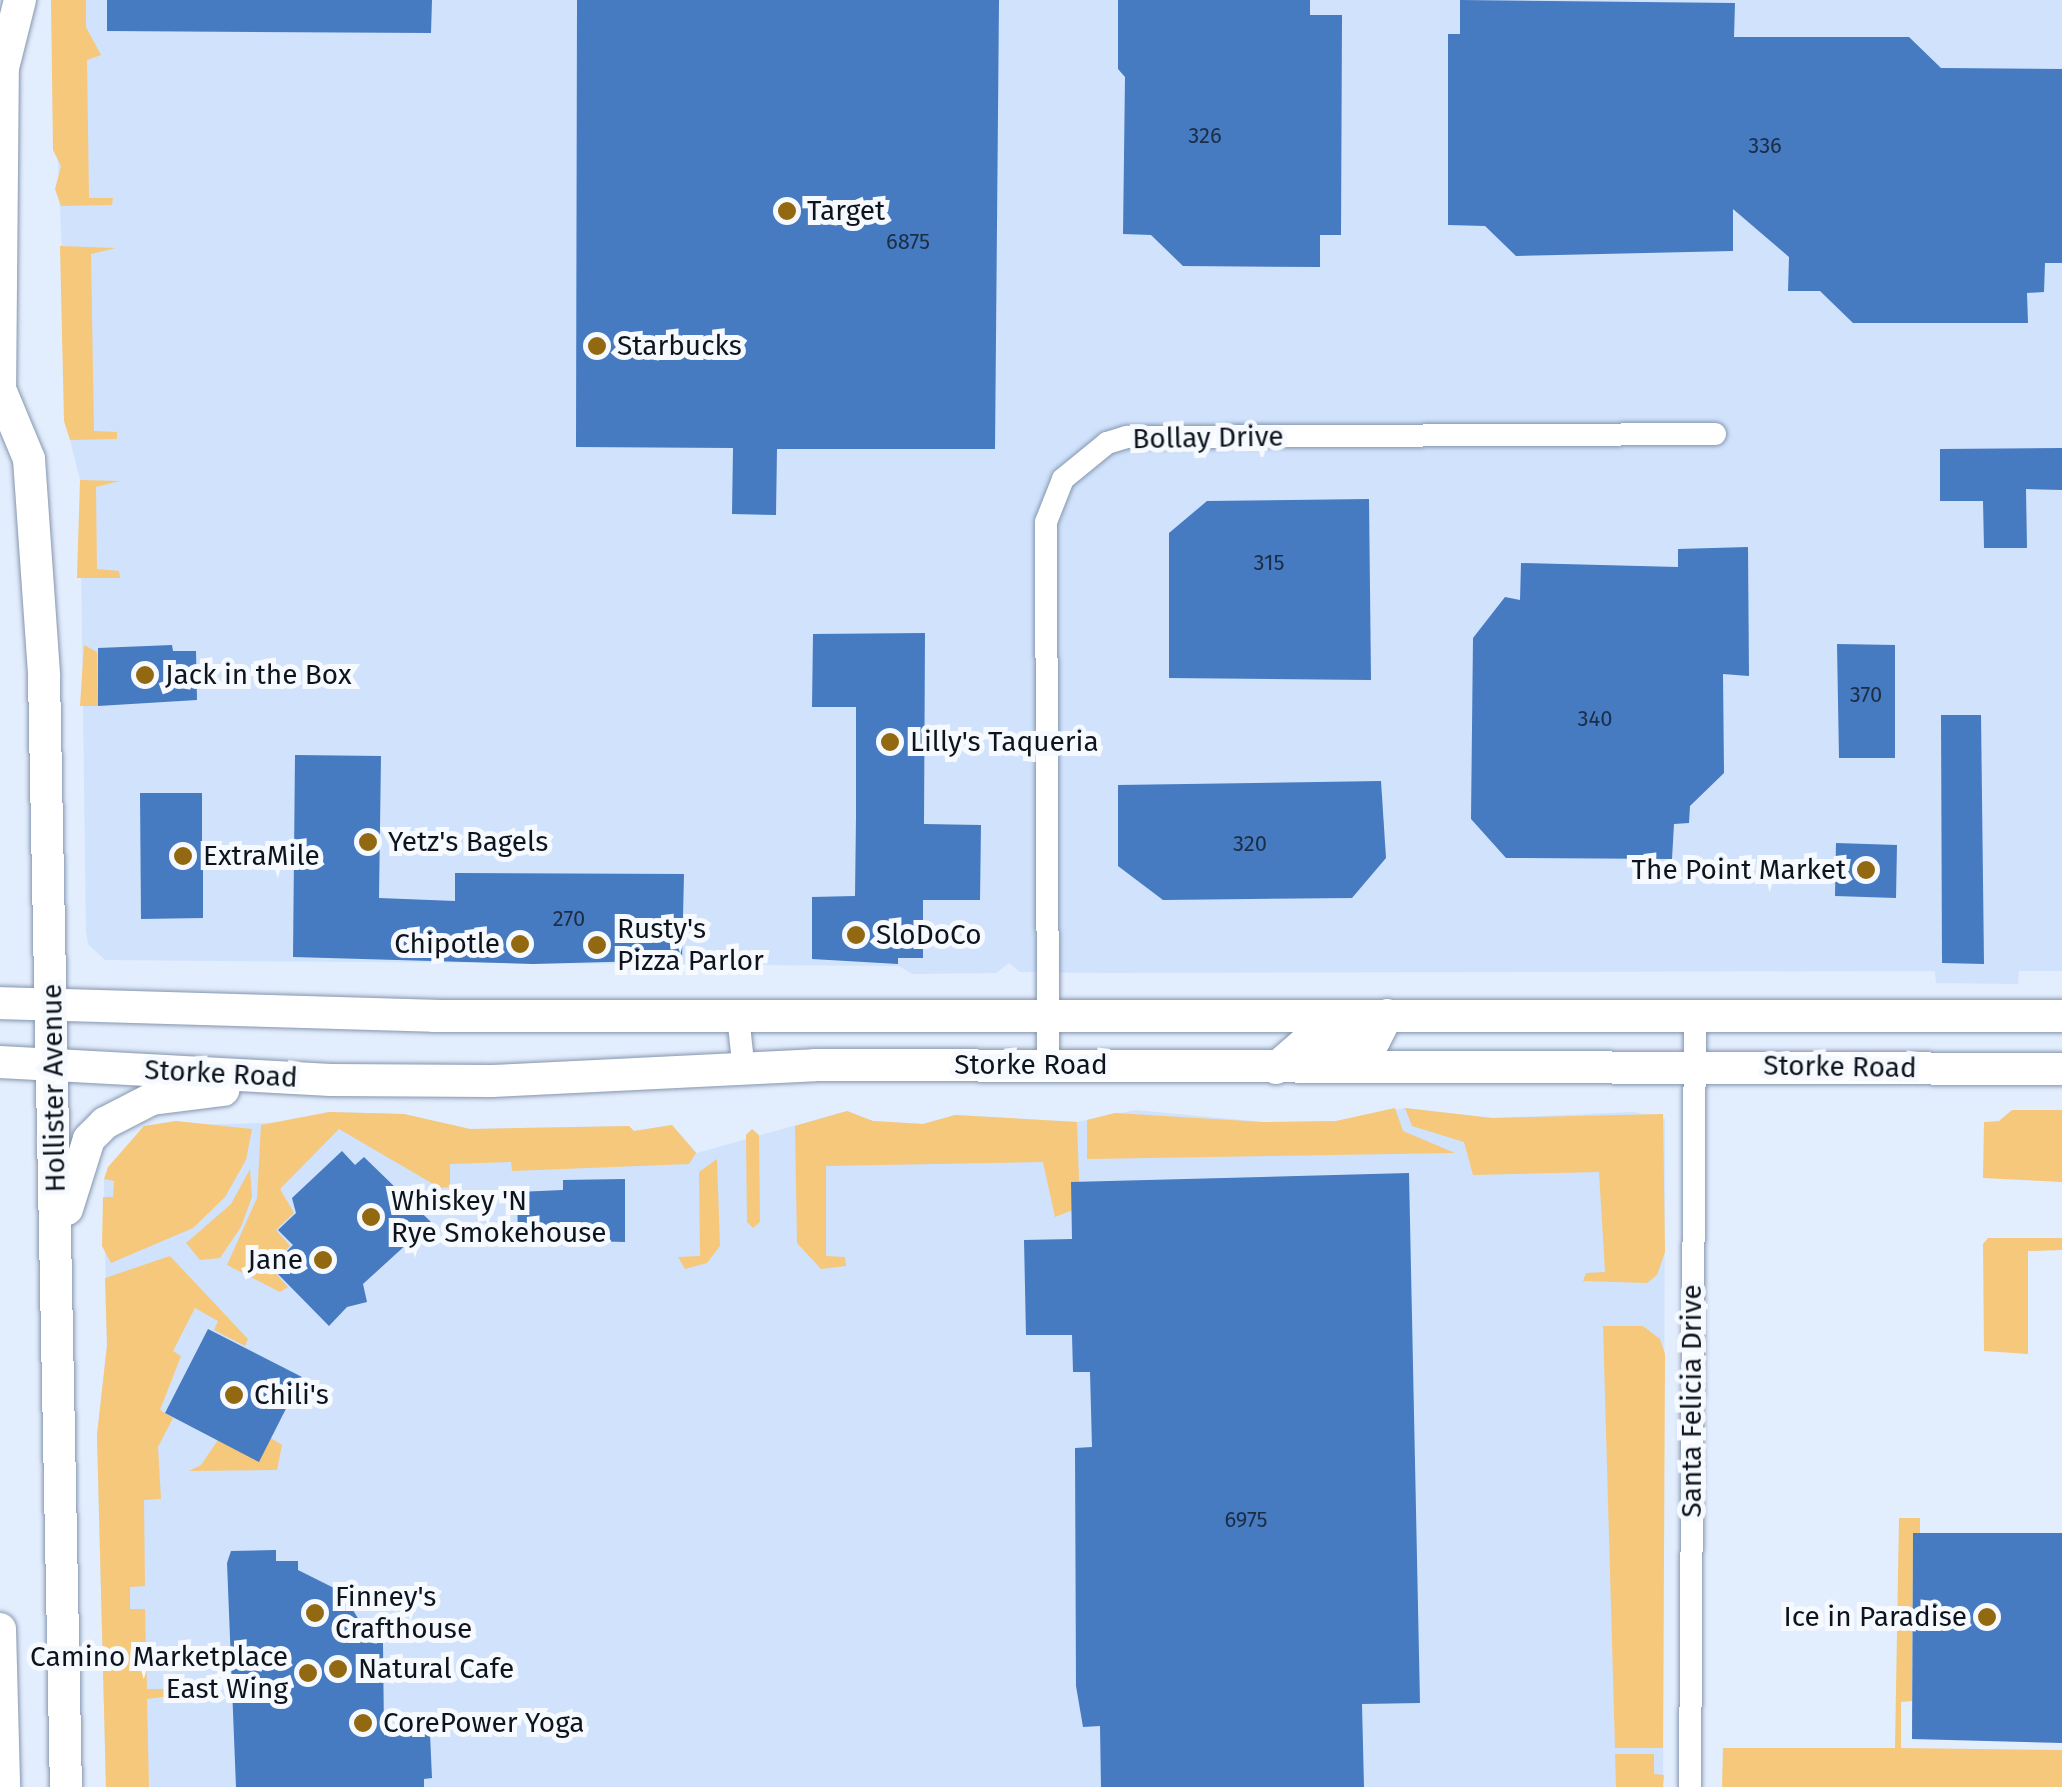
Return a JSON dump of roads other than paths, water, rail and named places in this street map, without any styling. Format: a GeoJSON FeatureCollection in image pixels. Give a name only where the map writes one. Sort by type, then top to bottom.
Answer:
{"type":"FeatureCollection","features":[{"type":"Feature","properties":{"kind":"main road","name":"Hollister Avenue"},"geometry":{"type":"LineString","coordinates":[[20,0],[1,65],[1,396],[28,459],[46,708],[66,1787]]}},
{"type":"Feature","properties":{"kind":"main road","name":"Storke Road"},"geometry":{"type":"LineString","coordinates":[[0,1003],[434,1016],[2062,1016]]}},
{"type":"Feature","properties":{"kind":"main road"},"geometry":{"type":"LineString","coordinates":[[1276,1068],[1304,1044],[1374,1041],[1388,1015]]}},
{"type":"Feature","properties":{"kind":"main road","name":"Storke Road"},"geometry":{"type":"LineString","coordinates":[[0,1062],[331,1080],[1048,1064],[2062,1069]]}},
{"type":"Feature","properties":{"kind":"main road"},"geometry":{"type":"LineString","coordinates":[[57,1296],[73,1181],[88,1138],[105,1124],[152,1099],[202,1090],[294,1090],[331,1080]]}},
{"type":"Feature","properties":{"kind":"main road"},"geometry":{"type":"LineString","coordinates":[[0,1629],[4,1787]]}},
{"type":"Feature","properties":{"kind":"street","name":"Bollay Drive"},"geometry":{"type":"LineString","coordinates":[[1048,1064],[1046,522],[1064,479],[1091,454],[1127,437],[1715,434]]}},
{"type":"Feature","properties":{"kind":"street","name":"Santa Felicia Drive"},"geometry":{"type":"LineString","coordinates":[[1690,1787],[1695,1015]]}},
{"type":"Feature","properties":{"kind":"street"},"geometry":{"type":"LineString","coordinates":[[738,1016],[744,1071]]}},
{"type":"Feature","properties":{"kind":"place","name":"Target"},"geometry":{"type":"Point","coordinates":[787,211]}},
{"type":"Feature","properties":{"kind":"place","name":"Starbucks"},"geometry":{"type":"Point","coordinates":[597,346]}},
{"type":"Feature","properties":{"kind":"place","name":"Jack in the Box"},"geometry":{"type":"Point","coordinates":[145,675]}},
{"type":"Feature","properties":{"kind":"place","name":"Lilly's Taqueria"},"geometry":{"type":"Point","coordinates":[890,742]}},
{"type":"Feature","properties":{"kind":"place","name":"Yetz's Bagels"},"geometry":{"type":"Point","coordinates":[368,842]}},
{"type":"Feature","properties":{"kind":"place","name":"ExtraMile"},"geometry":{"type":"Point","coordinates":[183,856]}},
{"type":"Feature","properties":{"kind":"place","name":"The Point Market"},"geometry":{"type":"Point","coordinates":[1866,870]}},
{"type":"Feature","properties":{"kind":"place","name":"SloDoCo"},"geometry":{"type":"Point","coordinates":[856,935]}},
{"type":"Feature","properties":{"kind":"place","name":"Chipotle"},"geometry":{"type":"Point","coordinates":[520,944]}},
{"type":"Feature","properties":{"kind":"place","name":"Rusty's Pizza Parlor"},"geometry":{"type":"Point","coordinates":[597,945]}},
{"type":"Feature","properties":{"kind":"place","name":"Whiskey 'N Rye Smokehouse"},"geometry":{"type":"Point","coordinates":[371,1217]}},
{"type":"Feature","properties":{"kind":"place","name":"Jane"},"geometry":{"type":"Point","coordinates":[323,1260]}},
{"type":"Feature","properties":{"kind":"place","name":"Chili's"},"geometry":{"type":"Point","coordinates":[234,1395]}},
{"type":"Feature","properties":{"kind":"place","name":"Finney's Crafthouse"},"geometry":{"type":"Point","coordinates":[315,1613]}},
{"type":"Feature","properties":{"kind":"place","name":"Ice in Paradise"},"geometry":{"type":"Point","coordinates":[1987,1617]}},
{"type":"Feature","properties":{"kind":"place","name":"Natural Cafe"},"geometry":{"type":"Point","coordinates":[338,1669]}},
{"type":"Feature","properties":{"kind":"place","name":"Camino Marketplace East Wing"},"geometry":{"type":"Point","coordinates":[308,1673]}},
{"type":"Feature","properties":{"kind":"place","name":"CorePower Yoga"},"geometry":{"type":"Point","coordinates":[363,1723]}}]}
